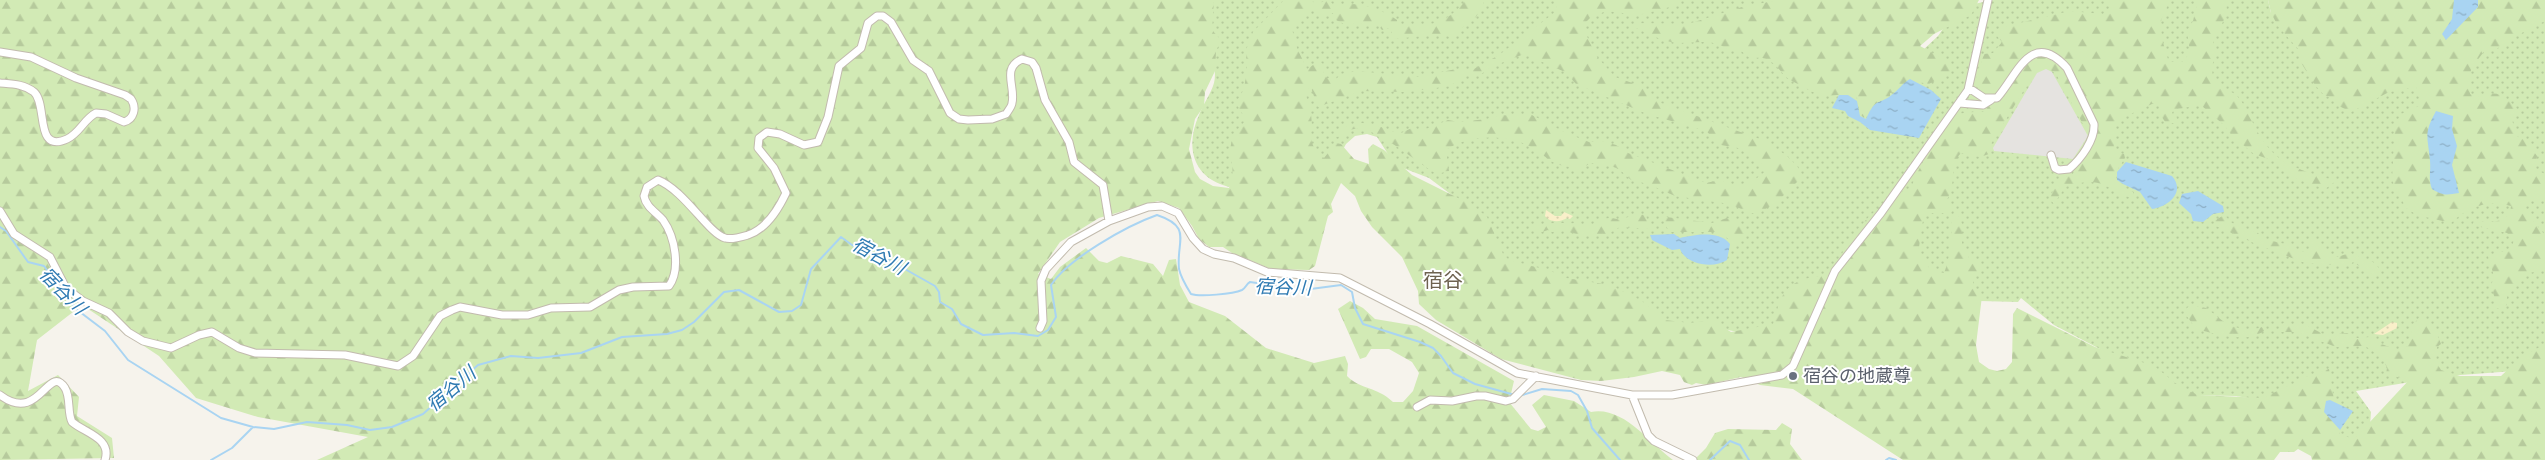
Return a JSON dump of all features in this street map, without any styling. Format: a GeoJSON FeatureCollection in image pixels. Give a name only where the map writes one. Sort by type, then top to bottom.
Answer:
{"type":"FeatureCollection","features":[{"type":"Feature","properties":{"kind":"street"},"geometry":{"type":"LineString","coordinates":[[1040,328],[1043,321],[1041,281],[1046,269],[1070,242],[1109,221],[1148,207],[1162,206],[1178,213],[1193,238],[1203,249],[1214,254],[1234,258],[1267,272],[1340,278],[1430,324],[1517,373],[1632,395],[1672,395],[1782,375],[1793,366],[1835,271],[1881,213],[1969,88],[1988,0]]}},
{"type":"Feature","properties":{"kind":"street"},"geometry":{"type":"LineString","coordinates":[[0,211],[14,234],[50,257],[66,288],[83,302],[109,313],[128,332],[143,341],[171,348],[199,334],[212,332],[239,348],[254,353],[345,355],[398,366],[414,356],[440,316],[460,307],[502,316],[522,316],[551,308],[590,307],[620,290],[633,287],[669,286],[676,271],[671,236],[663,220],[649,207],[644,196],[647,187],[658,180],[675,190],[721,237],[734,238],[763,228],[786,193],[774,168],[758,148],[759,138],[767,132],[780,134],[804,145],[818,142],[828,117],[839,66],[862,48],[868,23],[877,16],[883,16],[891,22],[913,60],[930,71],[945,105],[950,113],[959,119],[992,119],[1006,114],[1012,103],[1010,72],[1012,66],[1022,59],[1032,62],[1036,68],[1045,100],[1069,142],[1074,162],[1103,185],[1109,221]]}},
{"type":"Feature","properties":{"kind":"street"},"geometry":{"type":"LineString","coordinates":[[0,52],[31,57],[76,78],[125,95],[131,99],[135,109],[133,116],[124,122],[106,114],[96,113],[70,138],[61,142],[53,141],[45,134],[43,128],[41,101],[38,96],[25,87],[0,84]]}},
{"type":"Feature","properties":{"kind":"street"},"geometry":{"type":"LineString","coordinates":[[1959,103],[1983,105],[1997,98],[2020,64],[2032,55],[2049,55],[2068,68],[2094,124],[2094,132],[2089,143],[2069,169],[2059,170],[2055,168],[2050,155]]}},
{"type":"Feature","properties":{"kind":"street"},"geometry":{"type":"LineString","coordinates":[[1969,88],[1991,100]]}},
{"type":"Feature","properties":{"kind":"street"},"geometry":{"type":"LineString","coordinates":[[1417,407],[1430,400],[1452,401],[1476,396],[1506,401],[1514,399],[1536,376]]}},
{"type":"Feature","properties":{"kind":"street"},"geometry":{"type":"LineString","coordinates":[[0,395],[16,405],[25,404],[35,400],[49,383],[55,382],[60,384],[66,389],[72,422],[103,442],[106,448],[105,460]]}},
{"type":"Feature","properties":{"kind":"street"},"geometry":{"type":"LineString","coordinates":[[1632,395],[1648,435],[1654,442],[1693,460]]}},
{"type":"Feature","properties":{"kind":"green space"},"geometry":{"type":"Polygon","coordinates":[[[0,0],[1214,0],[1212,30],[1221,40],[1216,51],[1215,71],[1205,92],[1204,106],[1195,119],[1189,149],[1195,172],[1200,179],[1213,186],[1229,188],[1232,178],[1232,140],[1246,120],[1236,103],[1244,89],[1247,69],[1246,50],[1253,32],[1284,0],[1311,0],[1316,4],[1328,0],[1335,6],[1351,4],[1368,6],[1391,16],[1397,20],[1397,24],[1417,26],[1435,23],[1451,15],[1466,0],[1493,0],[1484,2],[1476,17],[1451,37],[1439,34],[1395,39],[1390,36],[1392,32],[1390,28],[1382,30],[1377,24],[1366,26],[1358,22],[1348,26],[1336,20],[1333,13],[1324,16],[1315,10],[1305,13],[1292,29],[1297,48],[1307,69],[1319,61],[1323,64],[1324,74],[1327,78],[1336,79],[1341,74],[1357,71],[1418,77],[1456,69],[1472,70],[1499,55],[1554,13],[1559,0],[1681,0],[1670,7],[1639,15],[1606,11],[1590,18],[1582,26],[1597,57],[1615,77],[1641,86],[1661,103],[1765,141],[1787,156],[1797,166],[1803,176],[1777,202],[1759,213],[1750,213],[1730,204],[1675,196],[1648,184],[1631,180],[1619,169],[1608,165],[1591,163],[1578,170],[1560,165],[1552,162],[1531,147],[1500,138],[1466,141],[1446,150],[1449,171],[1437,174],[1374,133],[1354,129],[1336,137],[1349,125],[1357,123],[1383,127],[1399,134],[1414,127],[1421,131],[1448,120],[1459,122],[1487,119],[1501,115],[1520,116],[1530,114],[1566,133],[1589,142],[1602,141],[1616,145],[1628,153],[1706,183],[1720,180],[1736,186],[1757,178],[1767,170],[1758,160],[1738,148],[1721,145],[1706,131],[1647,114],[1576,84],[1565,72],[1524,54],[1491,67],[1480,75],[1463,76],[1450,86],[1407,92],[1361,91],[1318,107],[1311,88],[1305,90],[1312,122],[1311,138],[1314,147],[1324,158],[1336,143],[1341,144],[1354,159],[1369,164],[1368,149],[1373,144],[1384,150],[1412,175],[1472,205],[1487,217],[1503,254],[1509,260],[1551,271],[1566,278],[1610,285],[1642,301],[1665,320],[1690,323],[1712,320],[1731,332],[1773,324],[1780,301],[1790,287],[1804,279],[1837,274],[1844,249],[1853,236],[1863,223],[1887,201],[1911,188],[1929,151],[1947,124],[1957,115],[1985,112],[1990,104],[1977,87],[1975,81],[1984,54],[1993,53],[2002,42],[1997,36],[1999,28],[2070,11],[2103,14],[2110,9],[2106,0],[2168,0],[2161,22],[2163,42],[2169,62],[2182,62],[2190,53],[2187,31],[2193,21],[2198,0],[2226,0],[2227,14],[2213,41],[2212,71],[2216,83],[2221,88],[2237,96],[2264,142],[2280,159],[2300,169],[2336,181],[2325,189],[2289,176],[2284,168],[2274,161],[2254,154],[2232,136],[2225,126],[2202,106],[2174,109],[2172,113],[2177,118],[2174,123],[2166,123],[2159,113],[2161,106],[2154,103],[2114,122],[2116,139],[2114,146],[2118,152],[2124,154],[2125,158],[2114,175],[2118,184],[2133,192],[2133,198],[2099,183],[2084,182],[2065,187],[2054,204],[2050,199],[2053,190],[2061,180],[2073,174],[2093,143],[2055,72],[2044,68],[2035,72],[1989,147],[1989,154],[1980,157],[1961,153],[1957,158],[1951,189],[1946,201],[1952,211],[1951,213],[1924,213],[1918,254],[1931,270],[1944,273],[1948,261],[1952,232],[1951,220],[1958,215],[1962,224],[1962,243],[1970,260],[1976,259],[1980,262],[1981,272],[1973,276],[1973,287],[1982,296],[1976,345],[1979,362],[1989,369],[1997,371],[2006,369],[2012,362],[2013,314],[2017,308],[2095,347],[2154,366],[2183,389],[2199,395],[2263,398],[2310,375],[2329,369],[2340,436],[2355,438],[2409,380],[2386,374],[2387,368],[2382,357],[2365,346],[2336,347],[2297,332],[2280,332],[2278,330],[2283,323],[2291,326],[2306,325],[2325,335],[2348,333],[2357,338],[2370,337],[2395,352],[2408,346],[2413,324],[2419,318],[2426,319],[2437,334],[2441,344],[2437,347],[2436,362],[2441,370],[2460,376],[2501,376],[2520,358],[2545,344],[2545,460],[2312,460],[2311,456],[2298,449],[2294,452],[2280,452],[2274,460],[1903,460],[1793,389],[1760,385],[1741,377],[1706,385],[1696,383],[1692,385],[1684,382],[1680,375],[1662,371],[1601,381],[1581,380],[1501,359],[1436,320],[1419,304],[1418,291],[1402,257],[1372,227],[1361,211],[1355,196],[1341,183],[1331,204],[1333,212],[1328,216],[1315,266],[1309,270],[1271,269],[1232,253],[1223,247],[1209,247],[1199,239],[1179,208],[1158,201],[1099,218],[1060,242],[1038,274],[1051,279],[1060,267],[1086,248],[1099,261],[1107,263],[1121,256],[1153,264],[1163,276],[1169,260],[1176,259],[1180,285],[1189,302],[1225,316],[1266,348],[1314,363],[1345,356],[1348,364],[1347,376],[1352,380],[1381,393],[1393,402],[1403,402],[1413,391],[1419,373],[1412,362],[1389,349],[1371,349],[1366,357],[1360,359],[1338,309],[1350,301],[1363,308],[1375,319],[1417,326],[1514,381],[1509,402],[1531,429],[1538,431],[1546,427],[1532,405],[1544,395],[1574,401],[1591,412],[1603,412],[1625,420],[1673,460],[317,460],[368,437],[258,417],[196,398],[159,356],[82,305],[37,340],[28,391],[58,375],[79,397],[77,416],[112,438],[114,458],[0,460],[0,0]]]}},
{"type":"Feature","properties":{"kind":"green space"},"geometry":{"type":"Polygon","coordinates":[[[1212,0],[1844,0],[1922,51],[1938,36],[1958,7],[1994,0],[2268,0],[2271,13],[2464,57],[2545,12],[2545,363],[2528,370],[2447,376],[2356,391],[2371,412],[2370,426],[2355,439],[2332,437],[2266,401],[2236,396],[2188,395],[2054,325],[2021,298],[2018,302],[1980,301],[1754,335],[1707,326],[1676,326],[1514,265],[1504,259],[1485,220],[1429,178],[1395,165],[1377,137],[1367,134],[1355,136],[1346,144],[1336,162],[1322,163],[1307,136],[1229,187],[1217,183],[1207,176],[1195,159],[1193,138],[1195,127],[1213,87],[1215,77],[1208,37],[1212,0]]]}},
{"type":"Feature","properties":{"kind":"green space"},"geometry":{"type":"Polygon","coordinates":[[[1778,0],[1979,0],[1971,15],[1934,34],[1920,46],[1949,62],[1951,73],[1929,84],[1914,83],[1900,91],[1890,93],[1890,101],[1867,111],[1864,118],[1861,115],[1857,98],[1848,95],[1824,95],[1812,91],[1788,78],[1776,66],[1765,59],[1751,59],[1740,50],[1728,50],[1717,44],[1668,41],[1634,27],[1634,23],[1688,24],[1742,7],[1778,0]]]}},
{"type":"Feature","properties":{"kind":"green space"},"geometry":{"type":"Polygon","coordinates":[[[2268,0],[2545,0],[2545,21],[2512,38],[2494,51],[2490,49],[2485,50],[2471,69],[2470,94],[2482,97],[2487,94],[2497,94],[2505,98],[2517,109],[2512,118],[2515,135],[2526,141],[2537,156],[2535,169],[2545,174],[2545,199],[2527,201],[2523,209],[2545,235],[2545,270],[2529,273],[2507,296],[2507,305],[2496,309],[2494,304],[2495,299],[2491,286],[2494,276],[2488,256],[2511,249],[2514,240],[2507,233],[2472,225],[2475,220],[2489,222],[2501,220],[2510,214],[2511,206],[2495,203],[2479,206],[2457,217],[2451,223],[2417,215],[2406,208],[2392,180],[2395,126],[2401,114],[2421,105],[2416,87],[2389,92],[2351,112],[2339,106],[2332,98],[2324,95],[2315,85],[2300,61],[2299,50],[2278,26],[2271,13],[2268,0]]]}},
{"type":"Feature","properties":{"kind":"green space"},"geometry":{"type":"Polygon","coordinates":[[[1636,214],[1645,215],[1649,222],[1649,229],[1620,227],[1604,236],[1580,235],[1565,231],[1552,232],[1548,230],[1542,232],[1532,227],[1551,223],[1592,225],[1605,219],[1613,218],[1620,220],[1636,214]]]}},
{"type":"Feature","properties":{"kind":"green space"},"geometry":{"type":"Polygon","coordinates":[[[2224,215],[2232,223],[2258,233],[2264,239],[2289,245],[2306,253],[2311,249],[2307,244],[2312,238],[2326,253],[2337,257],[2350,253],[2373,262],[2380,269],[2381,275],[2375,276],[2353,262],[2349,266],[2305,263],[2214,225],[2214,221],[2224,215]]]}},
{"type":"Feature","properties":{"kind":"green space"},"geometry":{"type":"Polygon","coordinates":[[[1666,217],[1712,223],[1727,218],[1733,219],[1746,230],[1733,251],[1730,240],[1718,232],[1669,232],[1664,221],[1666,217]]]}},
{"type":"Feature","properties":{"kind":"green space"},"geometry":{"type":"Polygon","coordinates":[[[2188,307],[2206,308],[2228,325],[2249,331],[2262,327],[2266,329],[2259,334],[2251,336],[2232,337],[2196,329],[2184,312],[2188,307]]]}},
{"type":"Feature","properties":{"kind":"green space"},"geometry":{"type":"Polygon","coordinates":[[[1782,423],[1792,429],[1790,444],[1802,460],[1694,460],[1706,448],[1715,433],[1728,429],[1776,430],[1782,423]]]}},
{"type":"Feature","properties":{"kind":"sand"},"geometry":{"type":"Polygon","coordinates":[[[1546,210],[1555,216],[1561,216],[1564,212],[1573,216],[1570,219],[1553,221],[1545,216],[1546,210]]]}},
{"type":"Feature","properties":{"kind":"sand"},"geometry":{"type":"Polygon","coordinates":[[[2392,322],[2397,323],[2397,328],[2383,335],[2374,334],[2392,322]]]}},
{"type":"Feature","properties":{"kind":"shaded area"},"geometry":{"type":"Polygon","coordinates":[[[2046,69],[2052,72],[2088,136],[2073,159],[1994,151],[1993,148],[2037,73],[2046,69]]]}},
{"type":"Feature","properties":{"kind":"water"},"geometry":{"type":"Polygon","coordinates":[[[2454,0],[2478,0],[2478,7],[2446,40],[2442,34],[2452,19],[2454,0]]]}},
{"type":"Feature","properties":{"kind":"water"},"geometry":{"type":"Polygon","coordinates":[[[1910,79],[1931,90],[1941,99],[1919,138],[1870,130],[1848,116],[1845,111],[1832,108],[1839,95],[1848,95],[1857,101],[1860,116],[1866,119],[1875,104],[1889,97],[1910,79]]]}},
{"type":"Feature","properties":{"kind":"water"},"geometry":{"type":"Polygon","coordinates":[[[2436,111],[2453,116],[2452,129],[2457,146],[2452,165],[2459,193],[2442,194],[2432,189],[2427,136],[2429,125],[2436,111]]]}},
{"type":"Feature","properties":{"kind":"water"},"geometry":{"type":"Polygon","coordinates":[[[2126,162],[2172,176],[2177,188],[2173,198],[2164,205],[2152,209],[2140,192],[2117,180],[2117,172],[2126,162]]]}},
{"type":"Feature","properties":{"kind":"water"},"geometry":{"type":"Polygon","coordinates":[[[2198,191],[2223,206],[2224,212],[2213,214],[2203,222],[2193,221],[2191,214],[2179,203],[2182,194],[2198,191]]]}},
{"type":"Feature","properties":{"kind":"water"},"geometry":{"type":"Polygon","coordinates":[[[1674,234],[1680,238],[1706,235],[1720,237],[1730,244],[1727,260],[1708,265],[1694,262],[1688,259],[1680,249],[1672,250],[1652,240],[1650,235],[1674,234]]]}},
{"type":"Feature","properties":{"kind":"water"},"geometry":{"type":"Polygon","coordinates":[[[2330,400],[2353,411],[2340,430],[2324,412],[2326,401],[2330,400]]]}},
{"type":"Feature","properties":{"kind":"waterway","name":"宿谷川"},"geometry":{"type":"LineString","coordinates":[[0,227],[6,231],[28,262],[44,266],[76,309],[105,331],[128,360],[221,418],[253,427],[274,429],[307,422],[347,425],[370,430],[392,427],[423,414],[478,365],[511,356],[538,358],[581,353],[622,337],[667,334],[682,330],[694,322],[724,292],[739,290],[779,312],[792,311],[801,305],[811,269],[841,237],[852,245],[887,259],[935,286],[939,292],[940,302],[952,309],[961,324],[983,335],[1014,333],[1038,336],[1048,330],[1056,317],[1051,285],[1059,275],[1099,244],[1157,215],[1168,220],[1179,230],[1179,269],[1182,279],[1191,294],[1232,293],[1242,290],[1250,282],[1303,290],[1341,285],[1352,292],[1355,308],[1363,324],[1433,348],[1453,373],[1475,384],[1515,395]]}},
{"type":"Feature","properties":{"kind":"waterway","name":"宿谷川"},"geometry":{"type":"LineString","coordinates":[[1519,396],[1542,389],[1571,391],[1578,395],[1587,411],[1592,428],[1620,460]]}},
{"type":"Feature","properties":{"kind":"waterway"},"geometry":{"type":"LineString","coordinates":[[211,460],[232,448],[252,428]]}},
{"type":"Feature","properties":{"kind":"waterway","name":"宿谷川"},"geometry":{"type":"LineString","coordinates":[[1710,460],[1730,441],[1740,445],[1749,460]]}},
{"type":"Feature","properties":{"kind":"waterway","name":"宿谷川"},"geometry":{"type":"LineString","coordinates":[[1886,460],[1889,458],[1896,460]]}},
{"type":"Feature","properties":{"kind":"place","name":"宿谷の地蔵尊"},"geometry":{"type":"Point","coordinates":[1793,376]}},
{"type":"Feature","properties":{"kind":"district","name":"宿谷"},"geometry":{"type":"Point","coordinates":[1443,280]}}]}
